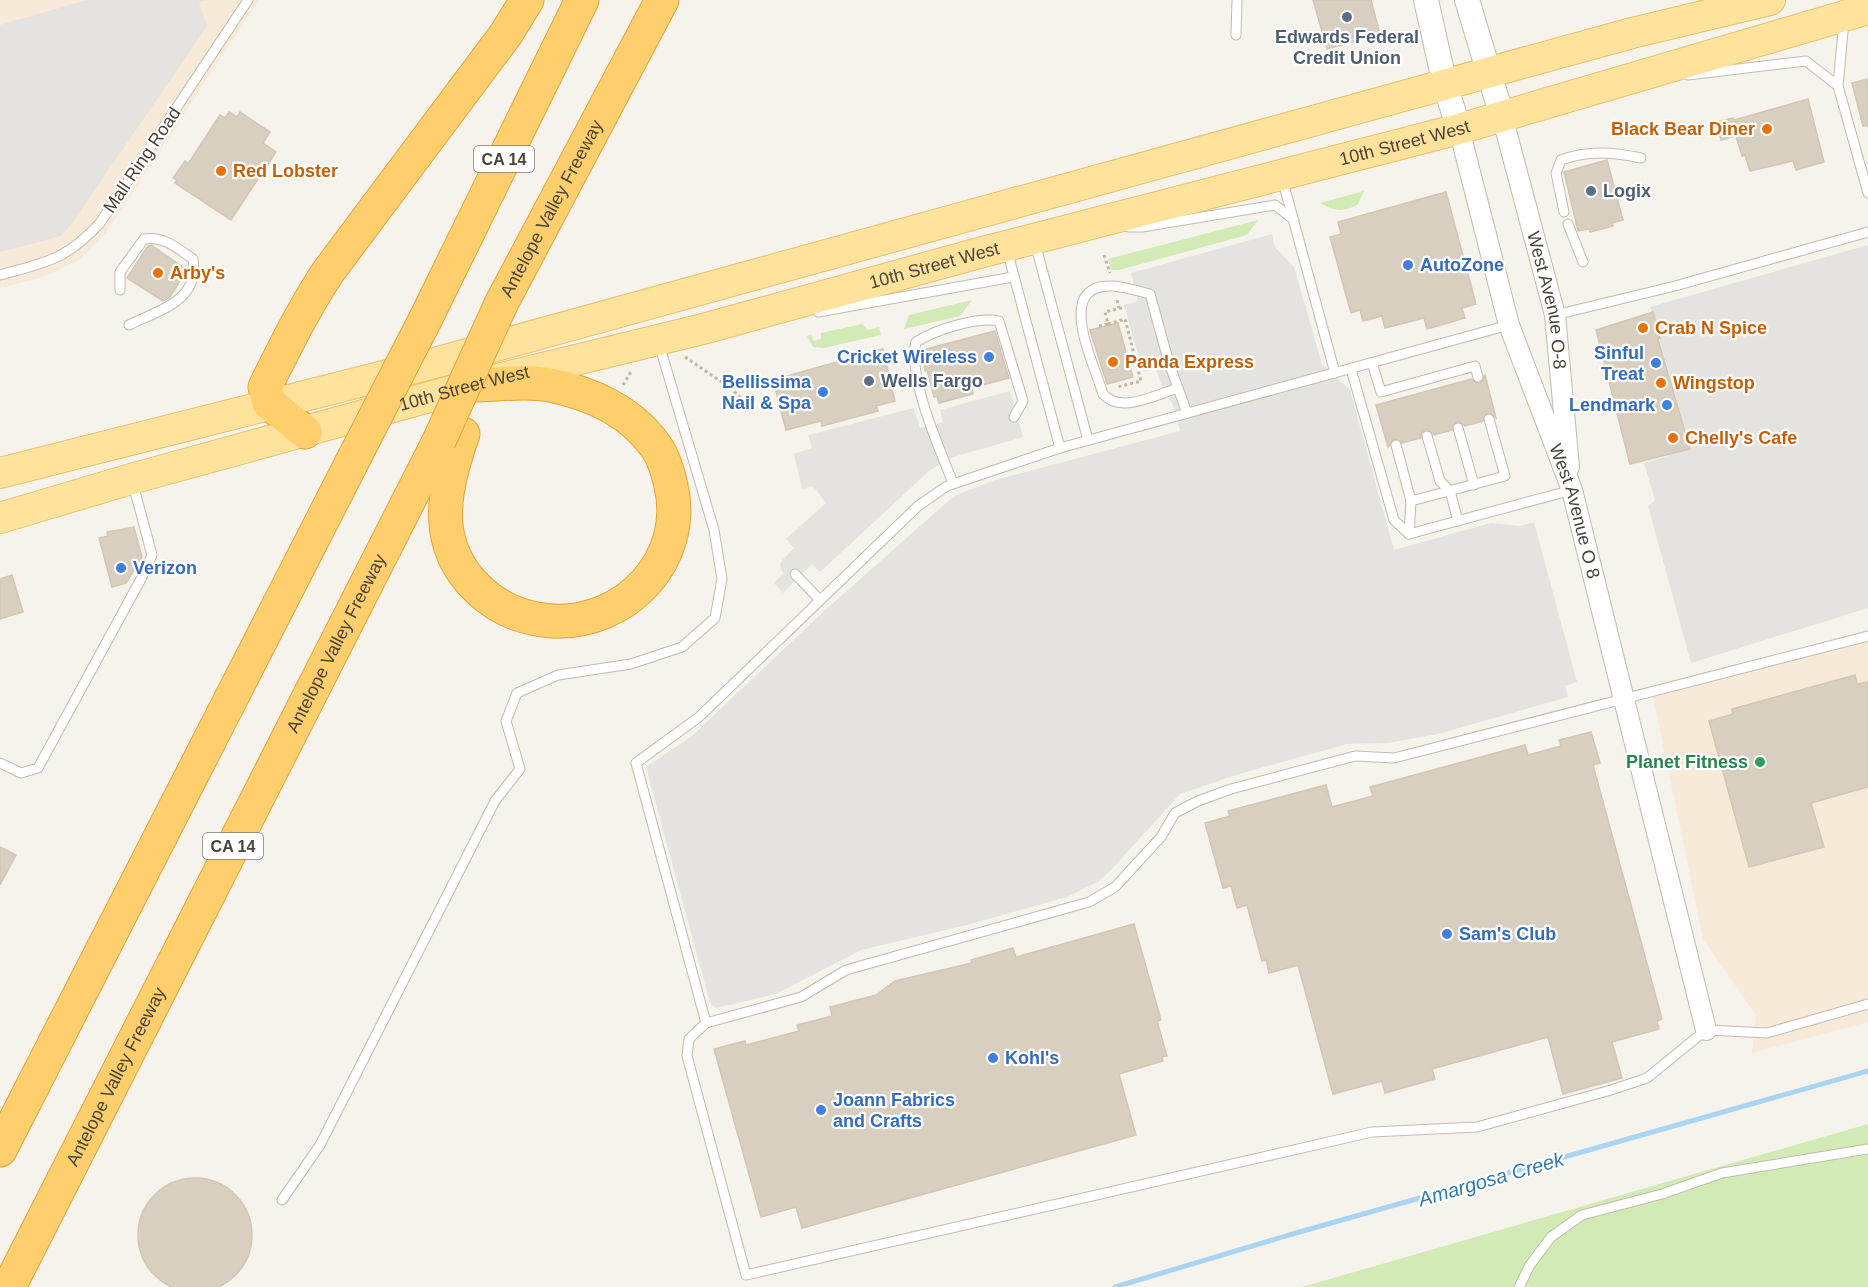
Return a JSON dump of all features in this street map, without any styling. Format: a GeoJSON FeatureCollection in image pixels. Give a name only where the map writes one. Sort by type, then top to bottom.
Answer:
{"type":"FeatureCollection","features":[{"type":"Feature","properties":{"kind":"highway"},"geometry":{"type":"LineString","coordinates":[[305,432],[269,403],[265,387],[309,301],[363,223],[506,34],[528,0]]}},
{"type":"Feature","properties":{"kind":"highway","name":"CA 14"},"geometry":{"type":"LineString","coordinates":[[0,1150],[426,318],[582,0]]}},
{"type":"Feature","properties":{"kind":"highway","name":"Antelope Valley Freeway"},"geometry":{"type":"LineString","coordinates":[[9,1287],[451,437],[501,304],[662,0]]}},
{"type":"Feature","properties":{"kind":"highway"},"geometry":{"type":"LineString","coordinates":[[451,437],[450,470],[445,501],[446,529],[454,557],[469,581],[487,598],[509,612],[533,620],[579,621],[618,607],[656,573],[669,543],[673,520],[673,494],[667,470],[656,445],[636,423],[610,405],[547,384],[473,385]]}},
{"type":"Feature","properties":{"kind":"main road","name":"10th Street West"},"geometry":{"type":"LineString","coordinates":[[0,473],[269,403],[427,365],[1632,33],[1770,0]]}},
{"type":"Feature","properties":{"kind":"main road","name":"10th Street West"},"geometry":{"type":"LineString","coordinates":[[0,518],[131,478],[473,385],[703,329],[1459,129],[1612,83],[1860,15]]}},
{"type":"Feature","properties":{"kind":"main road"},"geometry":{"type":"LineString","coordinates":[[1011,203],[1020,244]]}},
{"type":"Feature","properties":{"kind":"street","name":"West Avenue O 8"},"geometry":{"type":"LineString","coordinates":[[1426,0],[1445,85],[1459,129],[1509,325],[1572,490],[1706,1030]]}},
{"type":"Feature","properties":{"kind":"street"},"geometry":{"type":"LineString","coordinates":[[1467,0],[1502,116]]}},
{"type":"Feature","properties":{"kind":"street","name":"West Avenue O-8"},"geometry":{"type":"LineString","coordinates":[[1502,116],[1555,315],[1572,490]]}},
{"type":"Feature","properties":{"kind":"lane","name":"Mall Ring Road"},"geometry":{"type":"LineString","coordinates":[[0,275],[57,258],[80,245],[100,223],[248,0]]}},
{"type":"Feature","properties":{"kind":"lane"},"geometry":{"type":"LineString","coordinates":[[1236,35],[1237,0]]}},
{"type":"Feature","properties":{"kind":"lane"},"geometry":{"type":"LineString","coordinates":[[1860,15],[1838,86],[1868,193]]}},
{"type":"Feature","properties":{"kind":"lane"},"geometry":{"type":"LineString","coordinates":[[1612,83],[1806,61],[1838,86]]}},
{"type":"Feature","properties":{"kind":"lane"},"geometry":{"type":"LineString","coordinates":[[1564,212],[1556,173],[1560,160],[1581,153],[1615,153],[1641,158]]}},
{"type":"Feature","properties":{"kind":"lane"},"geometry":{"type":"LineString","coordinates":[[1281,176],[1335,373]]}},
{"type":"Feature","properties":{"kind":"lane"},"geometry":{"type":"LineString","coordinates":[[1091,226],[1142,227],[1275,205],[1294,220]]}},
{"type":"Feature","properties":{"kind":"lane"},"geometry":{"type":"LineString","coordinates":[[1568,225],[1583,262]]}},
{"type":"Feature","properties":{"kind":"lane"},"geometry":{"type":"LineString","coordinates":[[1555,315],[1679,284],[1868,232]]}},
{"type":"Feature","properties":{"kind":"lane"},"geometry":{"type":"LineString","coordinates":[[120,290],[120,272],[144,239],[155,237],[171,243],[193,259],[195,273],[182,297],[171,307],[129,325]]}},
{"type":"Feature","properties":{"kind":"lane"},"geometry":{"type":"LineString","coordinates":[[1020,244],[1014,277],[1060,448]]}},
{"type":"Feature","properties":{"kind":"lane"},"geometry":{"type":"LineString","coordinates":[[1020,244],[1088,440]]}},
{"type":"Feature","properties":{"kind":"lane"},"geometry":{"type":"LineString","coordinates":[[804,314],[1014,277]]}},
{"type":"Feature","properties":{"kind":"lane"},"geometry":{"type":"LineString","coordinates":[[1178,388],[1120,404],[1110,401],[1103,394],[1080,317],[1080,302],[1086,293],[1096,288],[1113,286],[1150,294],[1187,413]]}},
{"type":"Feature","properties":{"kind":"lane"},"geometry":{"type":"LineString","coordinates":[[703,329],[782,318]]}},
{"type":"Feature","properties":{"kind":"lane"},"geometry":{"type":"LineString","coordinates":[[953,483],[937,441],[914,366],[916,342],[928,334],[988,318],[999,321],[1023,400],[1014,417]]}},
{"type":"Feature","properties":{"kind":"lane"},"geometry":{"type":"LineString","coordinates":[[706,1023],[636,763],[699,717],[918,506],[953,483],[1060,448],[1509,325]]}},
{"type":"Feature","properties":{"kind":"lane"},"geometry":{"type":"LineString","coordinates":[[282,1200],[320,1145],[495,801],[520,769],[506,721],[518,693],[558,675],[631,664],[682,647],[715,618],[722,579],[714,530],[662,354]]}},
{"type":"Feature","properties":{"kind":"lane"},"geometry":{"type":"LineString","coordinates":[[1372,363],[1384,402]]}},
{"type":"Feature","properties":{"kind":"lane"},"geometry":{"type":"LineString","coordinates":[[1381,392],[1474,366],[1478,377]]}},
{"type":"Feature","properties":{"kind":"lane"},"geometry":{"type":"LineString","coordinates":[[1350,369],[1394,520],[1408,534]]}},
{"type":"Feature","properties":{"kind":"lane"},"geometry":{"type":"LineString","coordinates":[[1444,375],[1447,385]]}},
{"type":"Feature","properties":{"kind":"lane"},"geometry":{"type":"LineString","coordinates":[[1412,383],[1415,394]]}},
{"type":"Feature","properties":{"kind":"lane"},"geometry":{"type":"LineString","coordinates":[[1411,501],[1505,476],[1490,419]]}},
{"type":"Feature","properties":{"kind":"lane"},"geometry":{"type":"LineString","coordinates":[[1458,428],[1474,485]]}},
{"type":"Feature","properties":{"kind":"lane"},"geometry":{"type":"LineString","coordinates":[[1427,436],[1440,481],[1450,491],[1458,521]]}},
{"type":"Feature","properties":{"kind":"lane"},"geometry":{"type":"LineString","coordinates":[[1396,445],[1411,501],[1408,534]]}},
{"type":"Feature","properties":{"kind":"lane"},"geometry":{"type":"LineString","coordinates":[[0,763],[21,773],[38,768],[142,577],[152,555],[131,478]]}},
{"type":"Feature","properties":{"kind":"lane"},"geometry":{"type":"LineString","coordinates":[[1408,534],[1572,490]]}},
{"type":"Feature","properties":{"kind":"lane"},"geometry":{"type":"LineString","coordinates":[[795,574],[820,600]]}},
{"type":"Feature","properties":{"kind":"lane"},"geometry":{"type":"LineString","coordinates":[[1868,636],[1394,758],[1355,756],[1231,789],[1175,813],[1161,837],[1115,887],[1089,902],[846,970],[801,997],[706,1023],[689,1039],[687,1056],[746,1275],[1372,1132],[1477,1127],[1647,1078],[1706,1030],[1767,1033],[1868,1004]]}},
{"type":"Feature","properties":{"kind":"lane"},"geometry":{"type":"LineString","coordinates":[[1519,1287],[1530,1265],[1551,1237],[1582,1215],[1662,1194],[1722,1173],[1868,1149]]}},
{"type":"Feature","properties":{"kind":"path"},"geometry":{"type":"LineString","coordinates":[[1108,324],[1105,312],[1125,307]]}},
{"type":"Feature","properties":{"kind":"path"},"geometry":{"type":"LineString","coordinates":[[1100,326],[1125,319],[1142,381],[1113,388]]}},
{"type":"Feature","properties":{"kind":"path"},"geometry":{"type":"LineString","coordinates":[[677,351],[729,387],[750,406]]}},
{"type":"Feature","properties":{"kind":"shaded area"},"geometry":{"type":"Polygon","coordinates":[[[0,0],[259,0],[106,233],[78,261],[40,278],[0,288],[0,0]]]}},
{"type":"Feature","properties":{"kind":"shaded area"},"geometry":{"type":"Polygon","coordinates":[[[87,0],[206,0],[199,2],[207,26],[73,222],[61,236],[0,252],[0,25],[87,0]]]}},
{"type":"Feature","properties":{"kind":"shaded area"},"geometry":{"type":"Polygon","coordinates":[[[1272,234],[1275,247],[1294,267],[1322,364],[1350,390],[1394,550],[1491,523],[1521,526],[1534,522],[1577,682],[1565,686],[1568,697],[1438,734],[1388,743],[1347,744],[1239,774],[1180,794],[1099,881],[1067,897],[967,925],[861,950],[776,994],[716,1008],[710,1003],[646,767],[692,736],[823,612],[954,496],[995,480],[1180,431],[1173,405],[1162,387],[1156,369],[1143,372],[1124,305],[1138,301],[1131,273],[1272,234]]]}},
{"type":"Feature","properties":{"kind":"shaded area"},"geometry":{"type":"Polygon","coordinates":[[[1868,245],[1868,608],[1691,663],[1648,506],[1655,500],[1644,463],[1691,449],[1650,307],[1868,245]]]}},
{"type":"Feature","properties":{"kind":"shaded area"},"geometry":{"type":"Polygon","coordinates":[[[1010,391],[1023,437],[953,457],[929,471],[820,572],[812,564],[783,593],[774,583],[783,574],[780,564],[794,548],[786,539],[826,503],[813,486],[802,489],[794,454],[812,448],[808,435],[914,408],[920,428],[943,422],[940,410],[1010,391]]]}},
{"type":"Feature","properties":{"kind":"shaded area"},"geometry":{"type":"Polygon","coordinates":[[[1868,637],[1868,1022],[1752,1053],[1756,1015],[1703,939],[1653,696],[1868,637]]]}},
{"type":"Feature","properties":{"kind":"green space"},"geometry":{"type":"Polygon","coordinates":[[[1364,191],[1358,204],[1348,209],[1334,209],[1320,203],[1364,191]]]}},
{"type":"Feature","properties":{"kind":"green space"},"geometry":{"type":"Polygon","coordinates":[[[1258,220],[1247,235],[1119,270],[1111,270],[1108,259],[1258,220]]]}},
{"type":"Feature","properties":{"kind":"green space"},"geometry":{"type":"Polygon","coordinates":[[[972,300],[960,316],[904,329],[909,315],[972,300]]]}},
{"type":"Feature","properties":{"kind":"green space"},"geometry":{"type":"Polygon","coordinates":[[[862,324],[868,330],[879,327],[881,335],[824,348],[813,347],[807,336],[811,335],[814,341],[821,339],[821,333],[862,324]]]}},
{"type":"Feature","properties":{"kind":"green space"},"geometry":{"type":"Polygon","coordinates":[[[1868,1124],[1868,1287],[1302,1287],[1868,1124]]]}},
{"type":"Feature","properties":{"kind":"building","name":"Edwards Federal Credit Union"},"geometry":{"type":"Polygon","coordinates":[[[1313,0],[1371,0],[1380,34],[1327,49],[1313,0]]]}},
{"type":"Feature","properties":{"kind":"building"},"geometry":{"type":"Polygon","coordinates":[[[1868,79],[1868,126],[1863,126],[1852,83],[1868,79]]]}},
{"type":"Feature","properties":{"kind":"building","name":"Black Bear Diner"},"geometry":{"type":"Polygon","coordinates":[[[1808,99],[1824,162],[1796,170],[1793,161],[1750,171],[1745,155],[1742,156],[1736,136],[1721,140],[1716,122],[1733,118],[1734,120],[1808,99]]]}},
{"type":"Feature","properties":{"kind":"building","name":"Red Lobster"},"geometry":{"type":"Polygon","coordinates":[[[229,112],[237,117],[240,112],[270,132],[263,143],[276,152],[231,220],[175,183],[177,180],[173,178],[185,161],[188,164],[220,115],[225,118],[229,112]]]}},
{"type":"Feature","properties":{"kind":"building","name":"Logix"},"geometry":{"type":"Polygon","coordinates":[[[1607,160],[1623,220],[1612,223],[1613,226],[1590,232],[1589,229],[1578,231],[1564,172],[1607,160]]]}},
{"type":"Feature","properties":{"kind":"building","name":"AutoZone"},"geometry":{"type":"Polygon","coordinates":[[[1446,192],[1476,304],[1462,308],[1465,318],[1427,329],[1424,318],[1385,328],[1382,316],[1363,321],[1360,310],[1351,313],[1330,237],[1341,234],[1338,222],[1446,192]]]}},
{"type":"Feature","properties":{"kind":"building","name":"Arby's"},"geometry":{"type":"Polygon","coordinates":[[[151,245],[187,270],[170,297],[163,301],[127,278],[148,246],[151,245]]]}},
{"type":"Feature","properties":{"kind":"building"},"geometry":{"type":"Polygon","coordinates":[[[1653,312],[1660,338],[1658,339],[1690,449],[1630,464],[1596,330],[1653,312]]]}},
{"type":"Feature","properties":{"kind":"building","name":"Panda Express"},"geometry":{"type":"Polygon","coordinates":[[[1118,323],[1133,377],[1107,384],[1090,330],[1118,323]]]}},
{"type":"Feature","properties":{"kind":"building"},"geometry":{"type":"Polygon","coordinates":[[[995,331],[1009,378],[972,388],[973,394],[939,403],[937,396],[934,397],[927,370],[925,371],[922,350],[995,331]]]}},
{"type":"Feature","properties":{"kind":"building"},"geometry":{"type":"Polygon","coordinates":[[[883,349],[895,401],[876,406],[878,411],[822,426],[821,421],[786,430],[773,380],[883,349]]]}},
{"type":"Feature","properties":{"kind":"building"},"geometry":{"type":"Polygon","coordinates":[[[1485,375],[1496,418],[1487,413],[1483,421],[1465,426],[1456,422],[1452,430],[1434,435],[1426,429],[1422,432],[1421,438],[1402,443],[1394,439],[1388,447],[1376,405],[1471,379],[1479,384],[1485,375]]]}},
{"type":"Feature","properties":{"kind":"building","name":"Verizon"},"geometry":{"type":"Polygon","coordinates":[[[134,527],[142,557],[126,583],[112,587],[99,538],[108,536],[107,532],[134,527]]]}},
{"type":"Feature","properties":{"kind":"building"},"geometry":{"type":"Polygon","coordinates":[[[12,575],[23,612],[0,619],[0,579],[12,575]]]}},
{"type":"Feature","properties":{"kind":"building"},"geometry":{"type":"Polygon","coordinates":[[[1855,675],[1857,684],[1868,682],[1868,787],[1811,803],[1824,847],[1749,867],[1709,721],[1733,714],[1732,709],[1855,675]]]}},
{"type":"Feature","properties":{"kind":"building","name":"Sam's Club"},"geometry":{"type":"Polygon","coordinates":[[[1591,732],[1600,763],[1593,765],[1662,1019],[1657,1021],[1659,1029],[1612,1042],[1622,1078],[1563,1094],[1548,1037],[1432,1069],[1435,1079],[1385,1093],[1382,1081],[1333,1094],[1298,965],[1269,973],[1266,960],[1262,961],[1247,905],[1237,908],[1231,886],[1223,888],[1205,823],[1230,816],[1228,811],[1326,785],[1332,807],[1373,796],[1370,787],[1525,745],[1528,755],[1561,746],[1559,740],[1591,732]]]}},
{"type":"Feature","properties":{"kind":"building"},"geometry":{"type":"Polygon","coordinates":[[[0,847],[16,855],[0,885],[0,847]]]}},
{"type":"Feature","properties":{"kind":"building"},"geometry":{"type":"Polygon","coordinates":[[[1134,924],[1161,1020],[1157,1021],[1167,1056],[1162,1057],[1163,1061],[1119,1074],[1136,1135],[802,1228],[796,1207],[761,1217],[714,1049],[745,1041],[746,1045],[799,1031],[797,1025],[832,1016],[830,1007],[876,995],[895,981],[972,963],[971,960],[1013,948],[1016,957],[1134,924]]]}},
{"type":"Feature","properties":{"kind":"building"},"geometry":{"type":"Polygon","coordinates":[[[195,1178],[217,1183],[235,1195],[247,1213],[252,1235],[247,1257],[235,1275],[217,1287],[195,1292],[173,1287],[155,1275],[143,1257],[138,1235],[143,1213],[155,1195],[173,1183],[195,1178]]]}},
{"type":"Feature","properties":{"kind":"waterway","name":"Amargosa Creek"},"geometry":{"type":"LineString","coordinates":[[1115,1287],[1296,1233],[1868,1071]]}},
{"type":"Feature","properties":{"kind":"place","name":"Edwards Federal Credit Union"},"geometry":{"type":"Point","coordinates":[1347,17]}},
{"type":"Feature","properties":{"kind":"place","name":"Black Bear Diner"},"geometry":{"type":"Point","coordinates":[1767,129]}},
{"type":"Feature","properties":{"kind":"place","name":"Red Lobster"},"geometry":{"type":"Point","coordinates":[221,171]}},
{"type":"Feature","properties":{"kind":"place","name":"Logix"},"geometry":{"type":"Point","coordinates":[1591,191]}},
{"type":"Feature","properties":{"kind":"place","name":"AutoZone"},"geometry":{"type":"Point","coordinates":[1408,265]}},
{"type":"Feature","properties":{"kind":"place","name":"Arby's"},"geometry":{"type":"Point","coordinates":[158,273]}},
{"type":"Feature","properties":{"kind":"place","name":"Crab N Spice"},"geometry":{"type":"Point","coordinates":[1643,328]}},
{"type":"Feature","properties":{"kind":"place","name":"Cricket Wireless"},"geometry":{"type":"Point","coordinates":[989,357]}},
{"type":"Feature","properties":{"kind":"place","name":"Panda Express"},"geometry":{"type":"Point","coordinates":[1113,362]}},
{"type":"Feature","properties":{"kind":"place","name":"Sinful Treat"},"geometry":{"type":"Point","coordinates":[1656,363]}},
{"type":"Feature","properties":{"kind":"place","name":"Wells Fargo"},"geometry":{"type":"Point","coordinates":[869,381]}},
{"type":"Feature","properties":{"kind":"place","name":"Wingstop"},"geometry":{"type":"Point","coordinates":[1661,383]}},
{"type":"Feature","properties":{"kind":"place","name":"Bellissima Nail & Spa"},"geometry":{"type":"Point","coordinates":[823,392]}},
{"type":"Feature","properties":{"kind":"place","name":"Lendmark"},"geometry":{"type":"Point","coordinates":[1667,405]}},
{"type":"Feature","properties":{"kind":"place","name":"Chelly's Cafe"},"geometry":{"type":"Point","coordinates":[1673,438]}},
{"type":"Feature","properties":{"kind":"place","name":"Verizon"},"geometry":{"type":"Point","coordinates":[121,568]}},
{"type":"Feature","properties":{"kind":"place","name":"Planet Fitness"},"geometry":{"type":"Point","coordinates":[1760,762]}},
{"type":"Feature","properties":{"kind":"place","name":"Sam's Club"},"geometry":{"type":"Point","coordinates":[1447,934]}},
{"type":"Feature","properties":{"kind":"place","name":"Kohl's"},"geometry":{"type":"Point","coordinates":[993,1058]}},
{"type":"Feature","properties":{"kind":"place","name":"Joann Fabrics and Crafts"},"geometry":{"type":"Point","coordinates":[821,1110]}}]}
